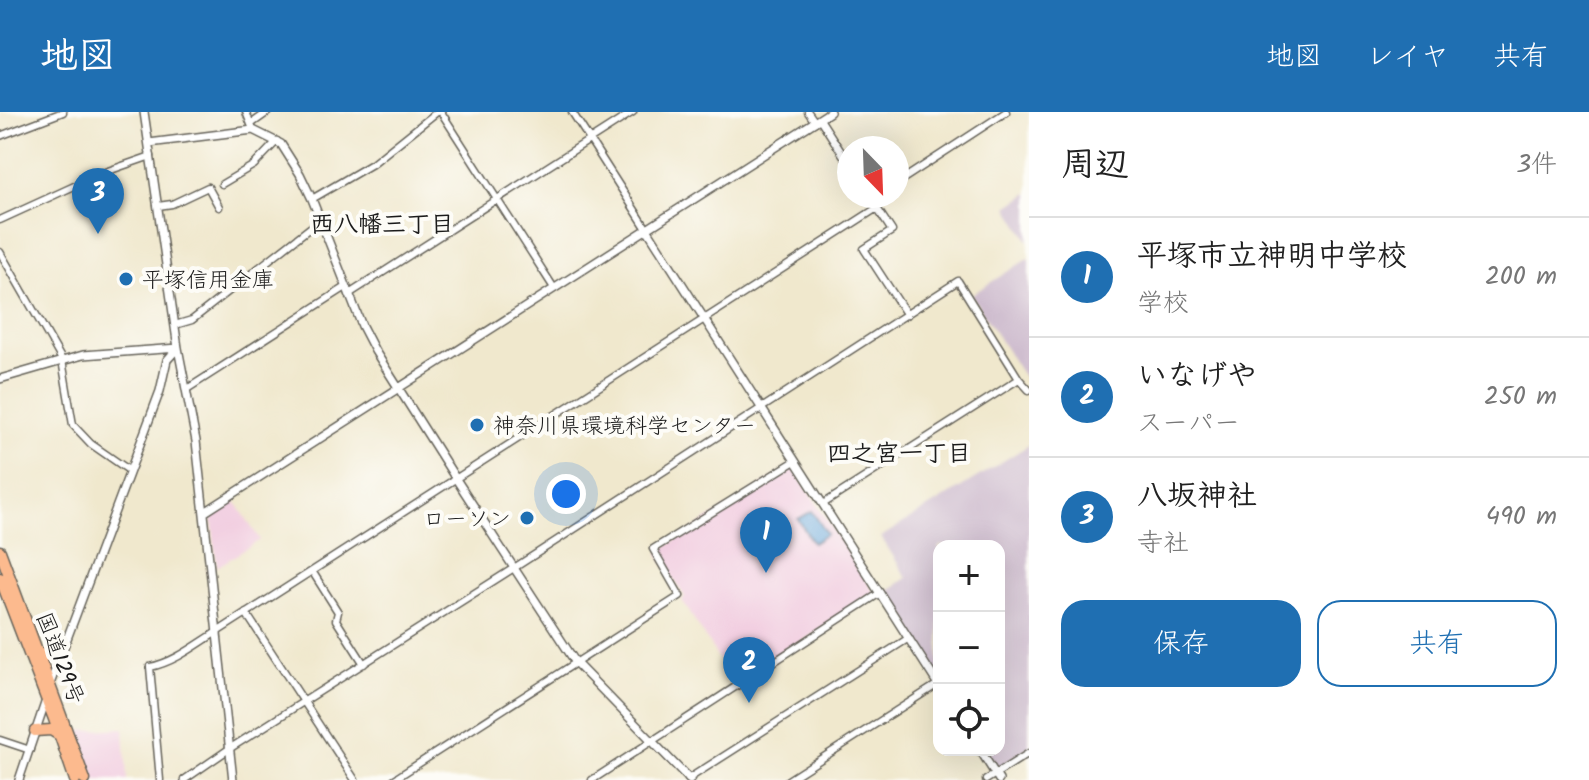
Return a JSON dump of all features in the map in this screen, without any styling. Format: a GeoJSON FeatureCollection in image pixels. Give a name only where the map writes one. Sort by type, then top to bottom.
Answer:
{"type":"FeatureCollection","features":[{"type":"Feature","properties":{"kind":"highway","name":"国道129号"},"geometry":{"type":"LineString","coordinates":[[0,551],[85,780]]}},
{"type":"Feature","properties":{"kind":"highway","name":"国道129号"},"geometry":{"type":"LineString","coordinates":[[0,578],[75,780]]}},
{"type":"Feature","properties":{"kind":"highway"},"geometry":{"type":"LineString","coordinates":[[36,651],[52,657],[62,653]]}},
{"type":"Feature","properties":{"kind":"highway"},"geometry":{"type":"LineString","coordinates":[[35,731],[51,730],[59,735]]}},
{"type":"Feature","properties":{"kind":"street"},"geometry":{"type":"LineString","coordinates":[[0,136],[63,112]]}},
{"type":"Feature","properties":{"kind":"street"},"geometry":{"type":"LineString","coordinates":[[144,112],[178,348],[196,441],[233,780]]}},
{"type":"Feature","properties":{"kind":"street"},"geometry":{"type":"LineString","coordinates":[[246,112],[252,127],[277,141],[286,151],[312,199],[362,326],[398,388],[576,663],[689,779],[909,638]]}},
{"type":"Feature","properties":{"kind":"street"},"geometry":{"type":"LineString","coordinates":[[149,143],[252,127],[268,112]]}},
{"type":"Feature","properties":{"kind":"street"},"geometry":{"type":"LineString","coordinates":[[312,199],[372,164],[439,112],[554,288]]}},
{"type":"Feature","properties":{"kind":"street"},"geometry":{"type":"LineString","coordinates":[[572,112],[937,684]]}},
{"type":"Feature","properties":{"kind":"street"},"geometry":{"type":"LineString","coordinates":[[187,389],[633,112]]}},
{"type":"Feature","properties":{"kind":"street"},"geometry":{"type":"LineString","coordinates":[[808,112],[818,120],[837,147]]}},
{"type":"Feature","properties":{"kind":"street"},"geometry":{"type":"LineString","coordinates":[[205,512],[830,112]]}},
{"type":"Feature","properties":{"kind":"street"},"geometry":{"type":"LineString","coordinates":[[909,175],[1006,112]]}},
{"type":"Feature","properties":{"kind":"street"},"geometry":{"type":"LineString","coordinates":[[222,184],[254,165],[277,141]]}},
{"type":"Feature","properties":{"kind":"street"},"geometry":{"type":"LineString","coordinates":[[0,220],[105,172],[151,156]]}},
{"type":"Feature","properties":{"kind":"street"},"geometry":{"type":"LineString","coordinates":[[158,206],[172,204],[208,187],[219,207]]}},
{"type":"Feature","properties":{"kind":"street"},"geometry":{"type":"LineString","coordinates":[[160,780],[150,667],[172,660],[217,632],[877,208],[892,231],[864,249],[907,315]]}},
{"type":"Feature","properties":{"kind":"street"},"geometry":{"type":"LineString","coordinates":[[175,325],[192,320],[320,220]]}},
{"type":"Feature","properties":{"kind":"street"},"geometry":{"type":"LineString","coordinates":[[0,252],[62,360],[73,425],[91,444],[130,471]]}},
{"type":"Feature","properties":{"kind":"street"},"geometry":{"type":"LineString","coordinates":[[184,780],[958,281],[1029,390]]}},
{"type":"Feature","properties":{"kind":"street"},"geometry":{"type":"LineString","coordinates":[[1,376],[109,352],[178,348]]}},
{"type":"Feature","properties":{"kind":"street"},"geometry":{"type":"LineString","coordinates":[[22,779],[50,685],[160,391],[167,360],[178,348]]}},
{"type":"Feature","properties":{"kind":"street"},"geometry":{"type":"LineString","coordinates":[[823,504],[1019,379]]}},
{"type":"Feature","properties":{"kind":"street"},"geometry":{"type":"LineString","coordinates":[[393,780],[680,596],[653,549],[795,461]]}},
{"type":"Feature","properties":{"kind":"street"},"geometry":{"type":"LineString","coordinates":[[312,571],[338,612],[336,620],[364,664]]}},
{"type":"Feature","properties":{"kind":"street"},"geometry":{"type":"LineString","coordinates":[[592,780],[880,593]]}},
{"type":"Feature","properties":{"kind":"street"},"geometry":{"type":"LineString","coordinates":[[246,613],[355,780]]}},
{"type":"Feature","properties":{"kind":"street"},"geometry":{"type":"LineString","coordinates":[[788,780],[933,688]]}},
{"type":"Feature","properties":{"kind":"street"},"geometry":{"type":"LineString","coordinates":[[0,740],[30,750]]}},
{"type":"Feature","properties":{"kind":"street"},"geometry":{"type":"LineString","coordinates":[[986,780],[997,777],[1029,753]]}},
{"type":"Feature","properties":{"kind":"street"},"geometry":{"type":"LineString","coordinates":[[984,756],[997,777]]}},
{"type":"Feature","properties":{"kind":"shaded area"},"geometry":{"type":"Polygon","coordinates":[[[1029,193],[1029,241],[1008,207],[1029,193]]]}},
{"type":"Feature","properties":{"kind":"shaded area"},"geometry":{"type":"Polygon","coordinates":[[[1029,258],[1029,381],[971,295],[1029,258]]]}},
{"type":"Feature","properties":{"kind":"shaded area"},"geometry":{"type":"Polygon","coordinates":[[[1029,445],[1029,747],[998,768],[990,756],[1005,756],[1005,540],[933,540],[933,667],[885,592],[907,578],[881,537],[1029,445]]]}},
{"type":"Feature","properties":{"kind":"shaded area"},"geometry":{"type":"Polygon","coordinates":[[[791,466],[874,596],[734,684],[682,600],[685,597],[658,554],[791,466]]]}},
{"type":"Feature","properties":{"kind":"shaded area"},"geometry":{"type":"Polygon","coordinates":[[[234,499],[260,540],[217,567],[213,513],[234,499]]]}},
{"type":"Feature","properties":{"kind":"shaded area"},"geometry":{"type":"Polygon","coordinates":[[[124,728],[127,780],[93,780],[76,731],[124,728]]]}},
{"type":"Feature","properties":{"kind":"water"},"geometry":{"type":"Polygon","coordinates":[[[812,511],[827,534],[813,543],[798,519],[812,511]]]}},
{"type":"Feature","properties":{"kind":"place","name":"八坂神社"},"geometry":{"type":"Point","coordinates":[98,234]}},
{"type":"Feature","properties":{"kind":"place","name":"平塚信用金庫"},"geometry":{"type":"Point","coordinates":[126,279]}},
{"type":"Feature","properties":{"kind":"place","name":"神奈川県環境科学センター"},"geometry":{"type":"Point","coordinates":[477,425]}},
{"type":"Feature","properties":{"kind":"place","name":"ローソン"},"geometry":{"type":"Point","coordinates":[527,518]}},
{"type":"Feature","properties":{"kind":"place","name":"平塚市立神明中学校"},"geometry":{"type":"Point","coordinates":[766,573]}},
{"type":"Feature","properties":{"kind":"place","name":"いなげや"},"geometry":{"type":"Point","coordinates":[749,703]}},
{"type":"Feature","properties":{"kind":"district","name":"西八幡三丁目"},"geometry":{"type":"Point","coordinates":[382,224]}},
{"type":"Feature","properties":{"kind":"district","name":"四之宮一丁目"},"geometry":{"type":"Point","coordinates":[899,453]}}]}
